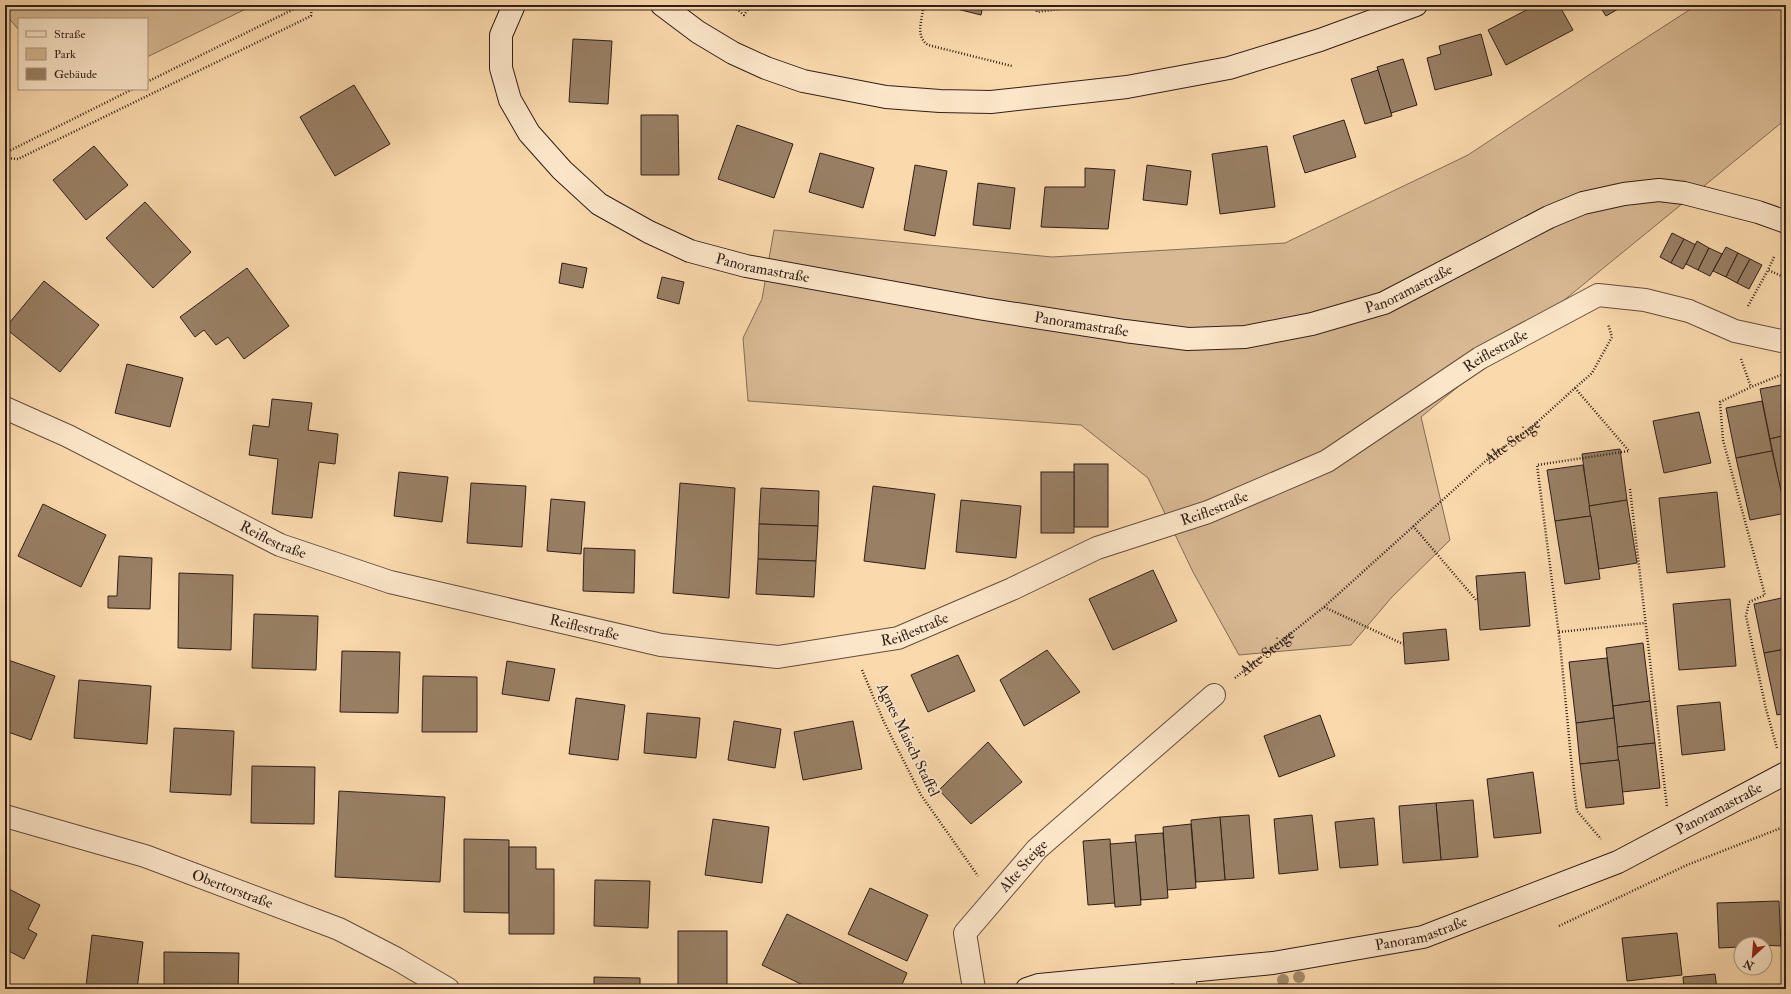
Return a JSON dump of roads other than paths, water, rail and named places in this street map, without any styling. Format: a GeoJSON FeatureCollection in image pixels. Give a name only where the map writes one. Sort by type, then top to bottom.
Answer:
{"type":"FeatureCollection","features":[{"type":"Feature","properties":{"kind":"main road","name":"Panoramastraße"},"geometry":{"type":"LineString","coordinates":[[514,5],[501,35],[501,68],[510,100],[528,133],[562,170],[600,204],[650,232],[683,248],[711,257],[746,266],[984,309],[1125,331],[1188,339],[1245,337],[1312,324],[1384,304],[1549,217],[1583,203],[1624,194],[1659,190],[1710,199],[1758,212],[1786,222]]}},
{"type":"Feature","properties":{"kind":"main road"},"geometry":{"type":"LineString","coordinates":[[662,5],[698,32],[733,53],[766,68],[803,82],[886,97],[940,101],[991,102],[1120,88],[1229,68],[1320,40],[1416,5]]}},
{"type":"Feature","properties":{"kind":"main road","name":"Reiflestraße"},"geometry":{"type":"LineString","coordinates":[[5,408],[68,436],[280,545],[390,582],[661,645],[778,656],[898,638],[1012,589],[1097,548],[1208,512],[1327,461],[1480,358],[1598,295],[1645,300],[1689,311],[1735,331],[1786,342]]}},
{"type":"Feature","properties":{"kind":"main road","name":"Alte Steige"},"geometry":{"type":"LineString","coordinates":[[974,989],[965,933],[1037,849],[1214,695]]}},
{"type":"Feature","properties":{"kind":"main road","name":"Panoramastraße"},"geometry":{"type":"LineString","coordinates":[[1027,989],[1039,985],[1185,980],[1423,937],[1618,862],[1786,774]]}},
{"type":"Feature","properties":{"kind":"main road","name":"Obertorstraße"},"geometry":{"type":"LineString","coordinates":[[5,816],[145,856],[339,929],[397,959],[448,989]]}}]}
